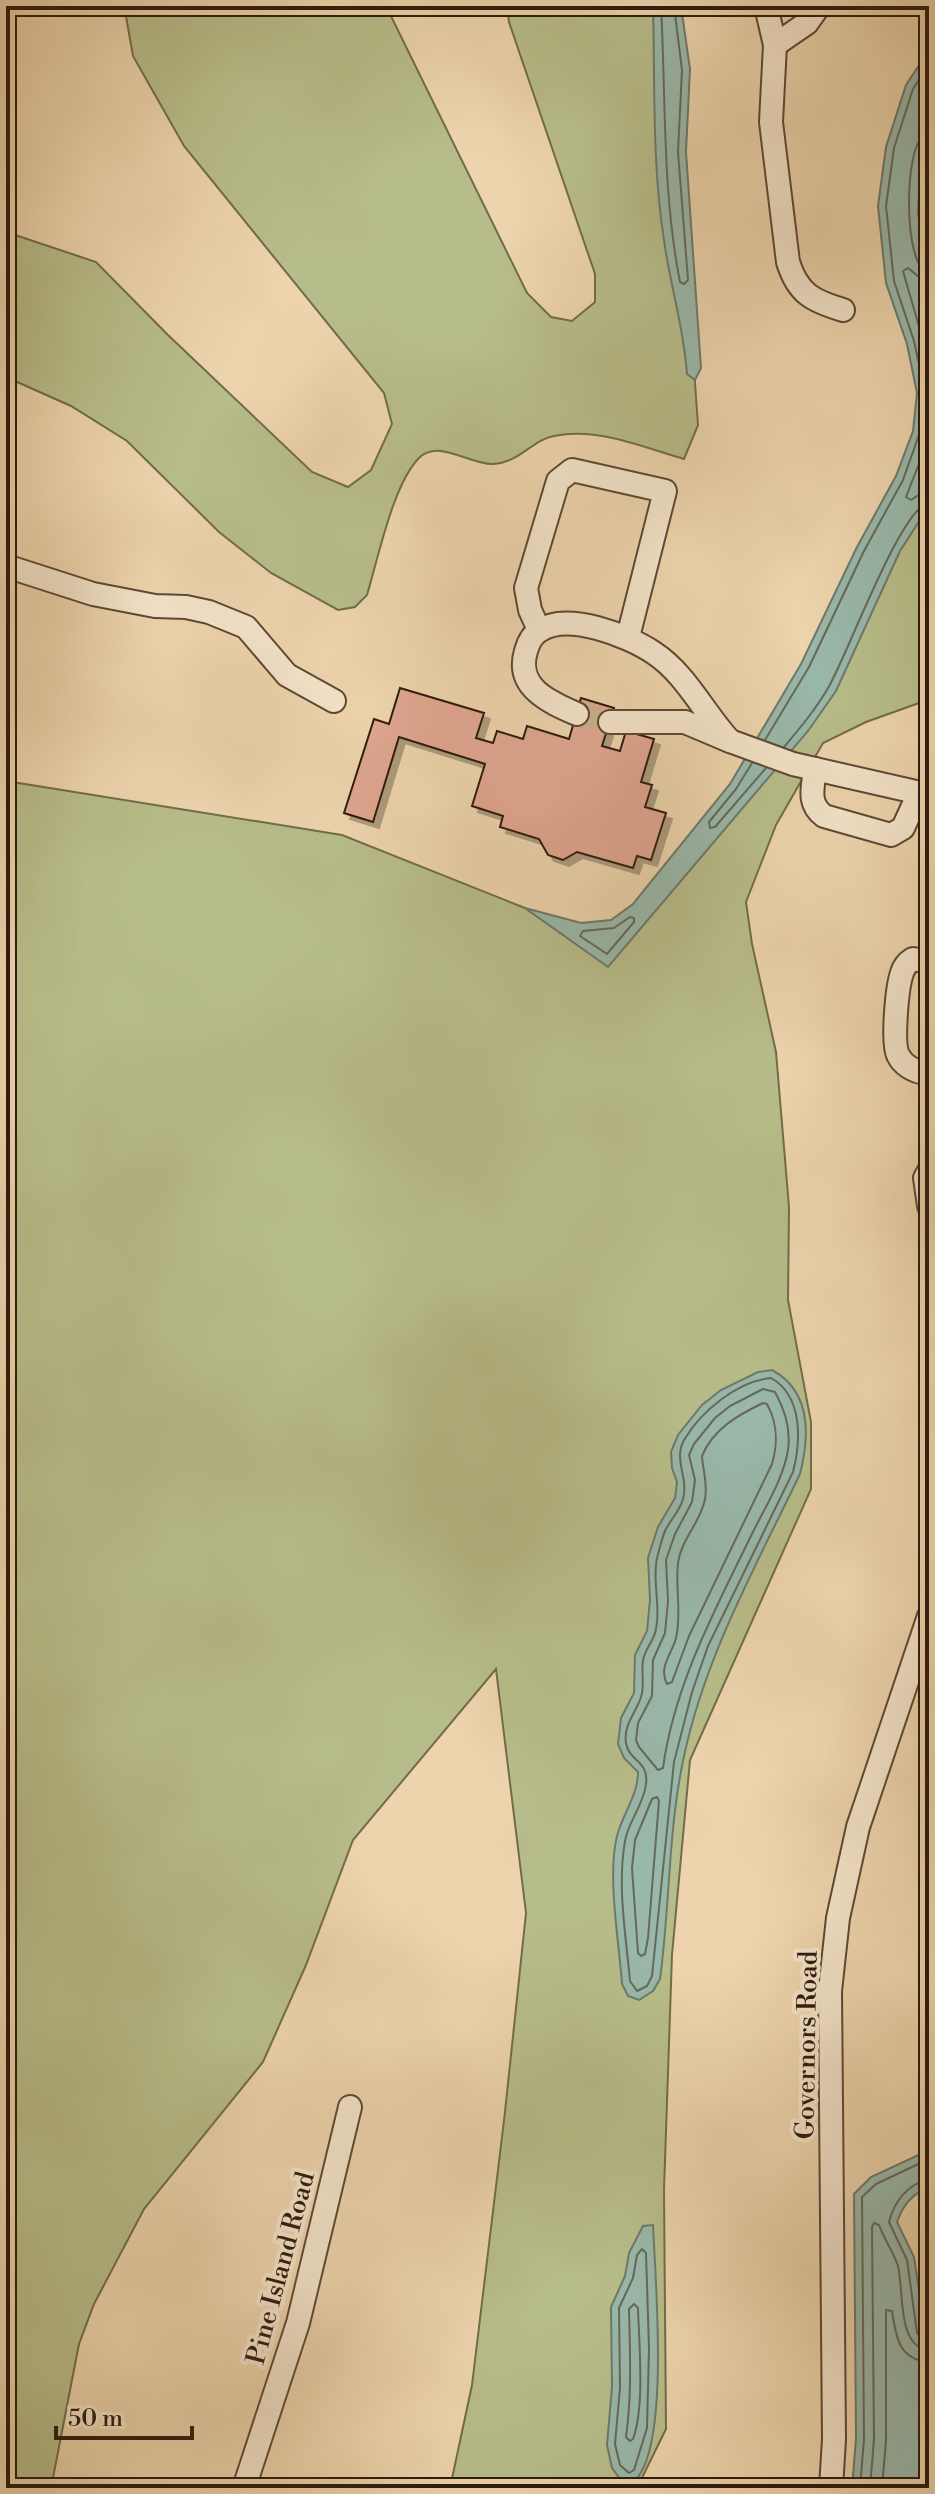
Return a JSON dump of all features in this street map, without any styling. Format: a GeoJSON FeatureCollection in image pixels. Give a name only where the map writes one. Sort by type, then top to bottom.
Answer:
{"type":"FeatureCollection","features":[{"type":"Feature","properties":{"kind":"street"},"geometry":{"type":"LineString","coordinates":[[766,6],[775,45],[771,122],[788,262],[792,275],[813,301],[843,310]]}},
{"type":"Feature","properties":{"kind":"street"},"geometry":{"type":"LineString","coordinates":[[775,45],[807,23],[819,6]]}},
{"type":"Feature","properties":{"kind":"street"},"geometry":{"type":"LineString","coordinates":[[539,630],[530,610],[526,588],[558,481],[572,470],[665,491],[628,637]]}},
{"type":"Feature","properties":{"kind":"street"},"geometry":{"type":"LineString","coordinates":[[6,566],[93,594],[155,606],[186,607],[209,612],[246,627],[287,675],[334,701]]}},
{"type":"Feature","properties":{"kind":"street"},"geometry":{"type":"LineString","coordinates":[[577,714],[537,694],[525,678],[523,662],[529,642],[539,630],[558,624],[597,627],[628,637],[673,669],[709,719],[737,744]]}},
{"type":"Feature","properties":{"kind":"street"},"geometry":{"type":"LineString","coordinates":[[610,722],[685,722],[737,744],[804,766],[924,794],[903,828],[891,835],[824,816],[815,809],[804,766]]}},
{"type":"Feature","properties":{"kind":"street"},"geometry":{"type":"LineString","coordinates":[[929,962],[913,959],[907,962],[901,974],[895,1043],[899,1058],[912,1070],[929,1074]]}},
{"type":"Feature","properties":{"kind":"street"},"geometry":{"type":"LineString","coordinates":[[929,1171],[925,1178],[929,1206]]}},
{"type":"Feature","properties":{"kind":"street","name":"Governors Road"},"geometry":{"type":"LineString","coordinates":[[831,2488],[834,2439],[830,1991],[838,1918],[858,1827],[929,1616]]}},
{"type":"Feature","properties":{"kind":"street","name":"Pine Island Road"},"geometry":{"type":"LineString","coordinates":[[244,2488],[298,2323],[350,2107]]}},
{"type":"Feature","properties":{"kind":"green space"},"geometry":{"type":"Polygon","coordinates":[[[128,6],[386,6],[527,293],[551,317],[572,321],[595,302],[595,274],[509,22],[507,6],[668,6],[698,425],[684,459],[620,440],[587,434],[546,438],[511,459],[494,464],[445,452],[427,453],[419,458],[401,485],[367,595],[355,607],[338,610],[271,573],[219,532],[127,441],[71,406],[6,377],[6,232],[96,262],[312,472],[348,487],[371,470],[392,424],[384,393],[184,146],[133,56],[125,11],[128,6]]]}},
{"type":"Feature","properties":{"kind":"green space"},"geometry":{"type":"Polygon","coordinates":[[[929,103],[929,353],[909,145],[929,103]]]}},
{"type":"Feature","properties":{"kind":"green space"},"geometry":{"type":"Polygon","coordinates":[[[929,443],[929,695],[919,703],[866,722],[823,743],[776,825],[746,902],[776,1052],[789,1207],[788,1300],[811,1422],[811,1489],[690,1760],[672,1955],[664,2190],[666,2429],[637,2488],[450,2488],[472,2385],[526,1913],[496,1669],[353,1840],[306,1965],[263,2062],[144,2209],[94,2304],[79,2344],[51,2488],[6,2488],[6,781],[342,835],[525,908],[608,966],[717,818],[929,443]]]}},
{"type":"Feature","properties":{"kind":"water"},"geometry":{"type":"Polygon","coordinates":[[[653,6],[681,6],[690,69],[686,152],[701,368],[695,380],[687,374],[660,212],[653,6]]]}},
{"type":"Feature","properties":{"kind":"water"},"geometry":{"type":"Polygon","coordinates":[[[929,50],[929,130],[920,168],[918,213],[924,257],[929,268],[929,506],[900,551],[836,691],[808,731],[608,967],[525,908],[581,923],[611,920],[633,904],[730,784],[801,664],[857,547],[896,476],[913,431],[917,393],[907,344],[886,283],[878,206],[886,147],[906,85],[929,50]]]}},
{"type":"Feature","properties":{"kind":"water"},"geometry":{"type":"Polygon","coordinates":[[[772,1370],[785,1379],[801,1402],[806,1429],[800,1474],[717,1650],[692,1723],[674,1815],[660,1979],[653,1991],[639,2000],[628,1996],[622,1984],[613,1870],[617,1836],[633,1796],[638,1772],[624,1758],[618,1744],[621,1718],[634,1693],[635,1655],[647,1631],[650,1600],[648,1558],[658,1527],[675,1498],[677,1482],[671,1452],[678,1435],[702,1405],[721,1390],[758,1372],[772,1370]]]}},
{"type":"Feature","properties":{"kind":"water"},"geometry":{"type":"Polygon","coordinates":[[[929,2150],[929,2187],[909,2201],[897,2222],[914,2257],[929,2358],[929,2488],[852,2488],[856,2439],[854,2194],[871,2177],[929,2150]]]}},
{"type":"Feature","properties":{"kind":"water"},"geometry":{"type":"Polygon","coordinates":[[[653,2225],[658,2321],[657,2401],[645,2465],[633,2482],[621,2480],[612,2468],[607,2445],[612,2387],[611,2307],[625,2276],[629,2253],[643,2226],[653,2225]]]}},
{"type":"Feature","properties":{"kind":"building"},"geometry":{"type":"Polygon","coordinates":[[[400,688],[484,713],[476,738],[493,743],[497,731],[523,739],[527,726],[569,739],[581,698],[614,708],[602,746],[620,751],[626,731],[654,739],[641,782],[652,785],[645,807],[666,813],[651,860],[637,856],[633,868],[577,852],[563,860],[548,855],[539,839],[500,827],[503,816],[472,806],[485,764],[399,737],[373,822],[344,813],[374,719],[389,724],[400,688]]]}},
{"type":"Feature","properties":{"kind":"tunnel"},"geometry":{"type":"LineString","coordinates":[[577,714],[610,722]]}}]}
